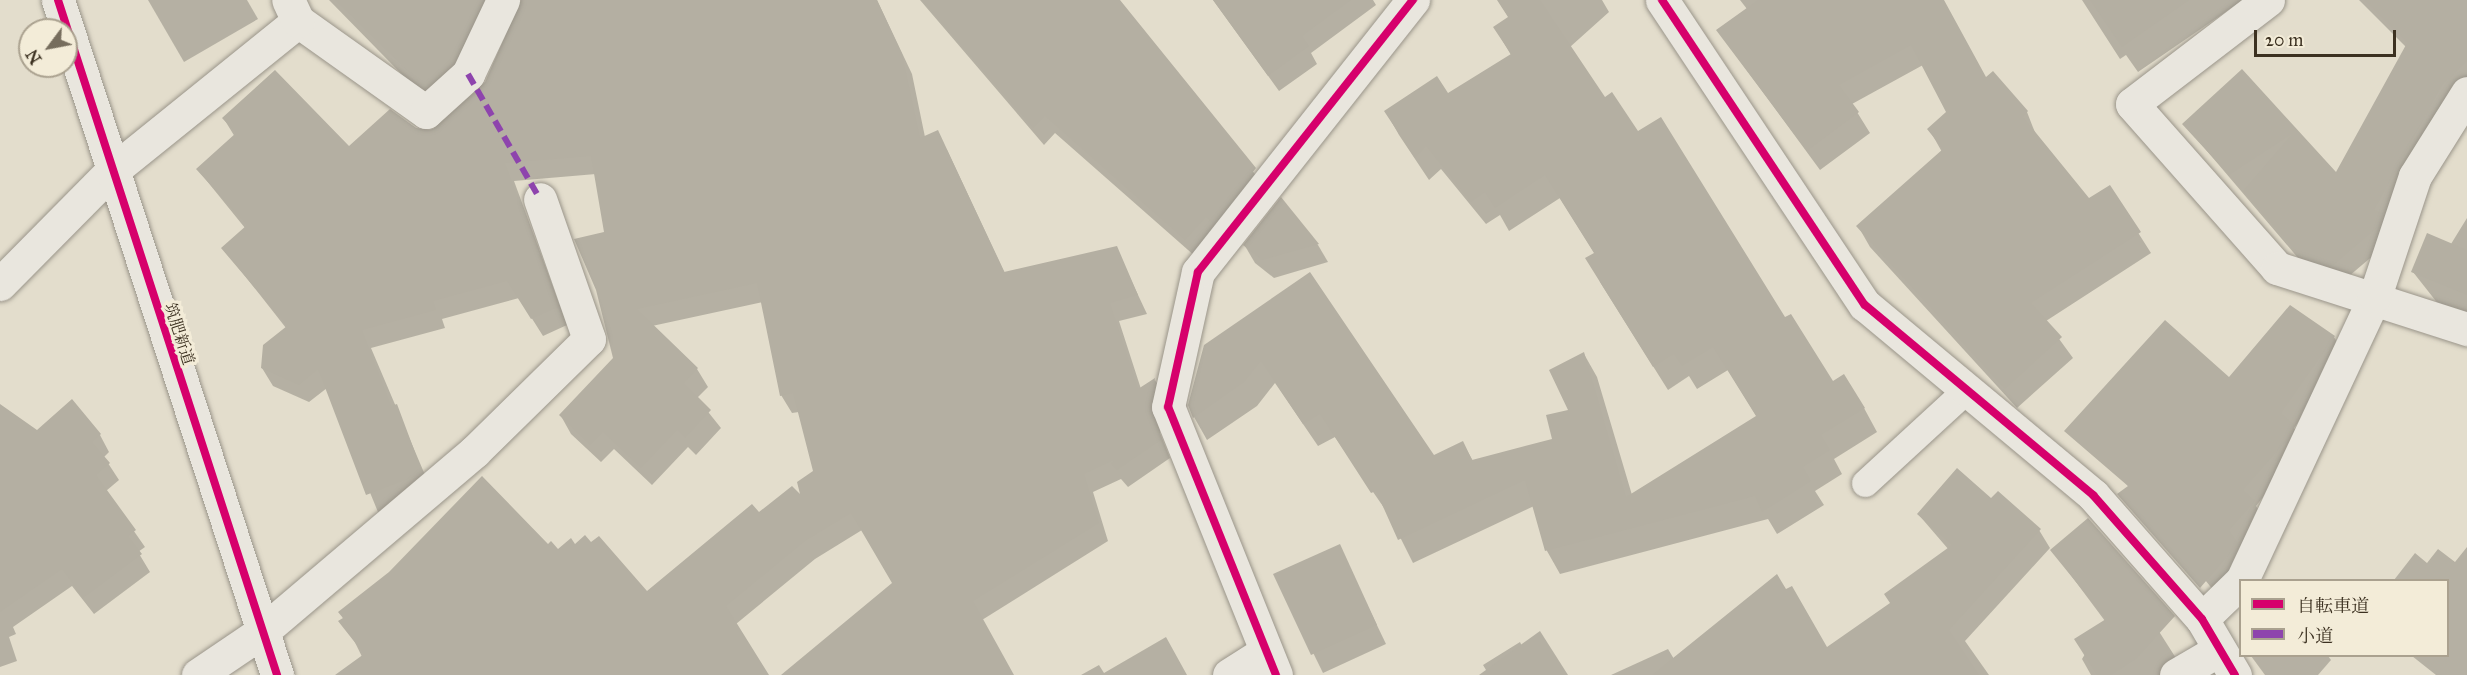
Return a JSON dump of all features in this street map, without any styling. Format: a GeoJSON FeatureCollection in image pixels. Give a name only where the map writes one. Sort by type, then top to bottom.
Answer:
{"type":"FeatureCollection","features":[{"type":"Feature","properties":{"kind":"street","name":"筑肥新道"},"geometry":{"type":"LineString","coordinates":[[58,0],[111,172],[277,675]]}},
{"type":"Feature","properties":{"kind":"street"},"geometry":{"type":"LineString","coordinates":[[0,284],[111,172],[293,10],[426,112],[468,74],[503,0]]}},
{"type":"Feature","properties":{"kind":"street"},"geometry":{"type":"LineString","coordinates":[[1228,675],[1271,664],[1168,407],[1198,272],[1413,0]]}},
{"type":"Feature","properties":{"kind":"street"},"geometry":{"type":"LineString","coordinates":[[1662,0],[1864,305],[2093,495],[2202,619],[2227,663],[2176,675]]}},
{"type":"Feature","properties":{"kind":"street"},"geometry":{"type":"LineString","coordinates":[[2268,0],[2132,104],[2277,268],[2375,296],[2467,329]]}},
{"type":"Feature","properties":{"kind":"street"},"geometry":{"type":"LineString","coordinates":[[2243,579],[2375,296],[2415,176],[2467,93]]}},
{"type":"Feature","properties":{"kind":"street"},"geometry":{"type":"LineString","coordinates":[[198,675],[263,631],[474,452],[589,339],[540,199]]}},
{"type":"Feature","properties":{"kind":"street"},"geometry":{"type":"LineString","coordinates":[[2202,619],[2239,584]]}},
{"type":"Feature","properties":{"kind":"lane"},"geometry":{"type":"LineString","coordinates":[[1865,483],[1966,390]]}},
{"type":"Feature","properties":{"kind":"building"},"geometry":{"type":"Polygon","coordinates":[[[335,0],[482,0],[453,63],[425,88],[335,0]]]}},
{"type":"Feature","properties":{"kind":"building"},"geometry":{"type":"Polygon","coordinates":[[[521,0],[877,0],[902,54],[920,138],[938,130],[1004,272],[1117,246],[1138,295],[1110,303],[1138,389],[1155,378],[1150,413],[1161,440],[1117,470],[1111,464],[1114,460],[1084,474],[1099,523],[973,601],[1014,675],[781,675],[892,583],[851,513],[805,541],[726,606],[769,675],[335,675],[364,654],[338,621],[343,618],[338,612],[389,572],[482,476],[548,544],[551,541],[558,549],[571,538],[575,544],[585,535],[591,542],[599,536],[647,591],[752,504],[759,512],[792,486],[800,494],[797,482],[813,471],[793,393],[780,396],[757,283],[637,309],[698,368],[684,383],[711,410],[685,438],[677,430],[641,468],[603,432],[590,445],[559,415],[613,358],[596,290],[574,239],[604,232],[591,156],[505,163],[558,307],[531,319],[507,281],[433,301],[436,310],[362,330],[391,406],[397,404],[422,471],[418,475],[366,495],[318,369],[299,385],[261,368],[263,345],[287,326],[221,248],[247,225],[196,169],[236,133],[222,118],[275,70],[349,146],[390,109],[416,128],[432,130],[485,82],[521,0]]]}},
{"type":"Feature","properties":{"kind":"building"},"geometry":{"type":"Polygon","coordinates":[[[922,0],[1120,0],[1256,168],[1213,223],[1206,217],[1185,240],[1045,116],[1033,128],[922,0]]]}},
{"type":"Feature","properties":{"kind":"building"},"geometry":{"type":"Polygon","coordinates":[[[1213,0],[1351,0],[1302,36],[1309,46],[1268,76],[1213,0]]]}},
{"type":"Feature","properties":{"kind":"building"},"geometry":{"type":"Polygon","coordinates":[[[1497,0],[1540,0],[1605,97],[1612,92],[1638,131],[1661,117],[1785,317],[1791,314],[1833,381],[1844,374],[1865,408],[1821,435],[1830,450],[1803,467],[1811,481],[1762,512],[1755,496],[1545,551],[1525,480],[1398,540],[1376,491],[1371,493],[1320,414],[1303,424],[1261,361],[1244,382],[1193,418],[1188,405],[1204,345],[1310,272],[1434,455],[1463,441],[1472,460],[1552,439],[1546,415],[1568,410],[1549,370],[1584,352],[1626,497],[1756,416],[1713,347],[1682,366],[1674,354],[1653,367],[1585,258],[1594,253],[1545,175],[1495,208],[1485,192],[1471,202],[1426,146],[1415,158],[1384,111],[1437,76],[1448,93],[1511,54],[1493,27],[1508,17],[1497,0]]]}},
{"type":"Feature","properties":{"kind":"building"},"geometry":{"type":"Polygon","coordinates":[[[1758,0],[1944,0],[1986,77],[1993,71],[2028,111],[2023,117],[2089,198],[2110,185],[2141,232],[2031,303],[2062,337],[2005,389],[1856,226],[1943,149],[1927,129],[1946,112],[1911,45],[1839,85],[1859,112],[1807,151],[1716,30],[1758,0]]]}},
{"type":"Feature","properties":{"kind":"building"},"geometry":{"type":"Polygon","coordinates":[[[2090,0],[2189,0],[2122,47],[2090,0]]]}},
{"type":"Feature","properties":{"kind":"building"},"geometry":{"type":"Polygon","coordinates":[[[2364,0],[2467,0],[2467,61],[2442,85],[2374,210],[2383,213],[2379,226],[2332,266],[2299,255],[2243,191],[2292,134],[2229,175],[2182,124],[2242,69],[2336,172],[2407,43],[2364,0]]]}},
{"type":"Feature","properties":{"kind":"building"},"geometry":{"type":"Polygon","coordinates":[[[1281,197],[1319,244],[1262,260],[1243,245],[1281,197]]]}},
{"type":"Feature","properties":{"kind":"building"},"geometry":{"type":"Polygon","coordinates":[[[2427,233],[2467,250],[2467,295],[2411,272],[2427,233]]]}},
{"type":"Feature","properties":{"kind":"building"},"geometry":{"type":"Polygon","coordinates":[[[2290,305],[2335,336],[2281,413],[2294,425],[2286,441],[2243,490],[2255,501],[2229,530],[2238,544],[2200,588],[2117,494],[2128,486],[2064,431],[2165,320],[2229,377],[2290,305]]]}},
{"type":"Feature","properties":{"kind":"building"},"geometry":{"type":"Polygon","coordinates":[[[72,399],[101,434],[92,442],[110,463],[96,475],[136,530],[128,536],[142,554],[83,598],[62,569],[0,612],[0,404],[37,430],[72,399]]]}},
{"type":"Feature","properties":{"kind":"building"},"geometry":{"type":"Polygon","coordinates":[[[1957,468],[1991,498],[1998,491],[2041,529],[1949,630],[1979,675],[1652,675],[1777,574],[1786,589],[1792,586],[1827,647],[1890,603],[1884,594],[1952,545],[1917,514],[1957,468]]]}},
{"type":"Feature","properties":{"kind":"building"},"geometry":{"type":"Polygon","coordinates":[[[2088,518],[2175,616],[2136,659],[2111,675],[2097,675],[2074,639],[2106,619],[2050,550],[2088,518]]]}},
{"type":"Feature","properties":{"kind":"building"},"geometry":{"type":"Polygon","coordinates":[[[1340,544],[1377,625],[1311,655],[1273,574],[1340,544]]]}},
{"type":"Feature","properties":{"kind":"building"},"geometry":{"type":"Polygon","coordinates":[[[1540,631],[1568,675],[1479,675],[1540,631]]]}},
{"type":"Feature","properties":{"kind":"marked path"},"geometry":{"type":"LineString","coordinates":[[468,74],[540,199]]}},
{"type":"Feature","properties":{"kind":"cycle path"},"geometry":{"type":"LineString","coordinates":[[58,0],[277,675]]}},
{"type":"Feature","properties":{"kind":"cycle path"},"geometry":{"type":"LineString","coordinates":[[1276,675],[1168,407],[1198,272],[1413,0]]}},
{"type":"Feature","properties":{"kind":"cycle path"},"geometry":{"type":"LineString","coordinates":[[1662,0],[1865,305],[2093,495],[2202,619],[2235,675]]}}]}
